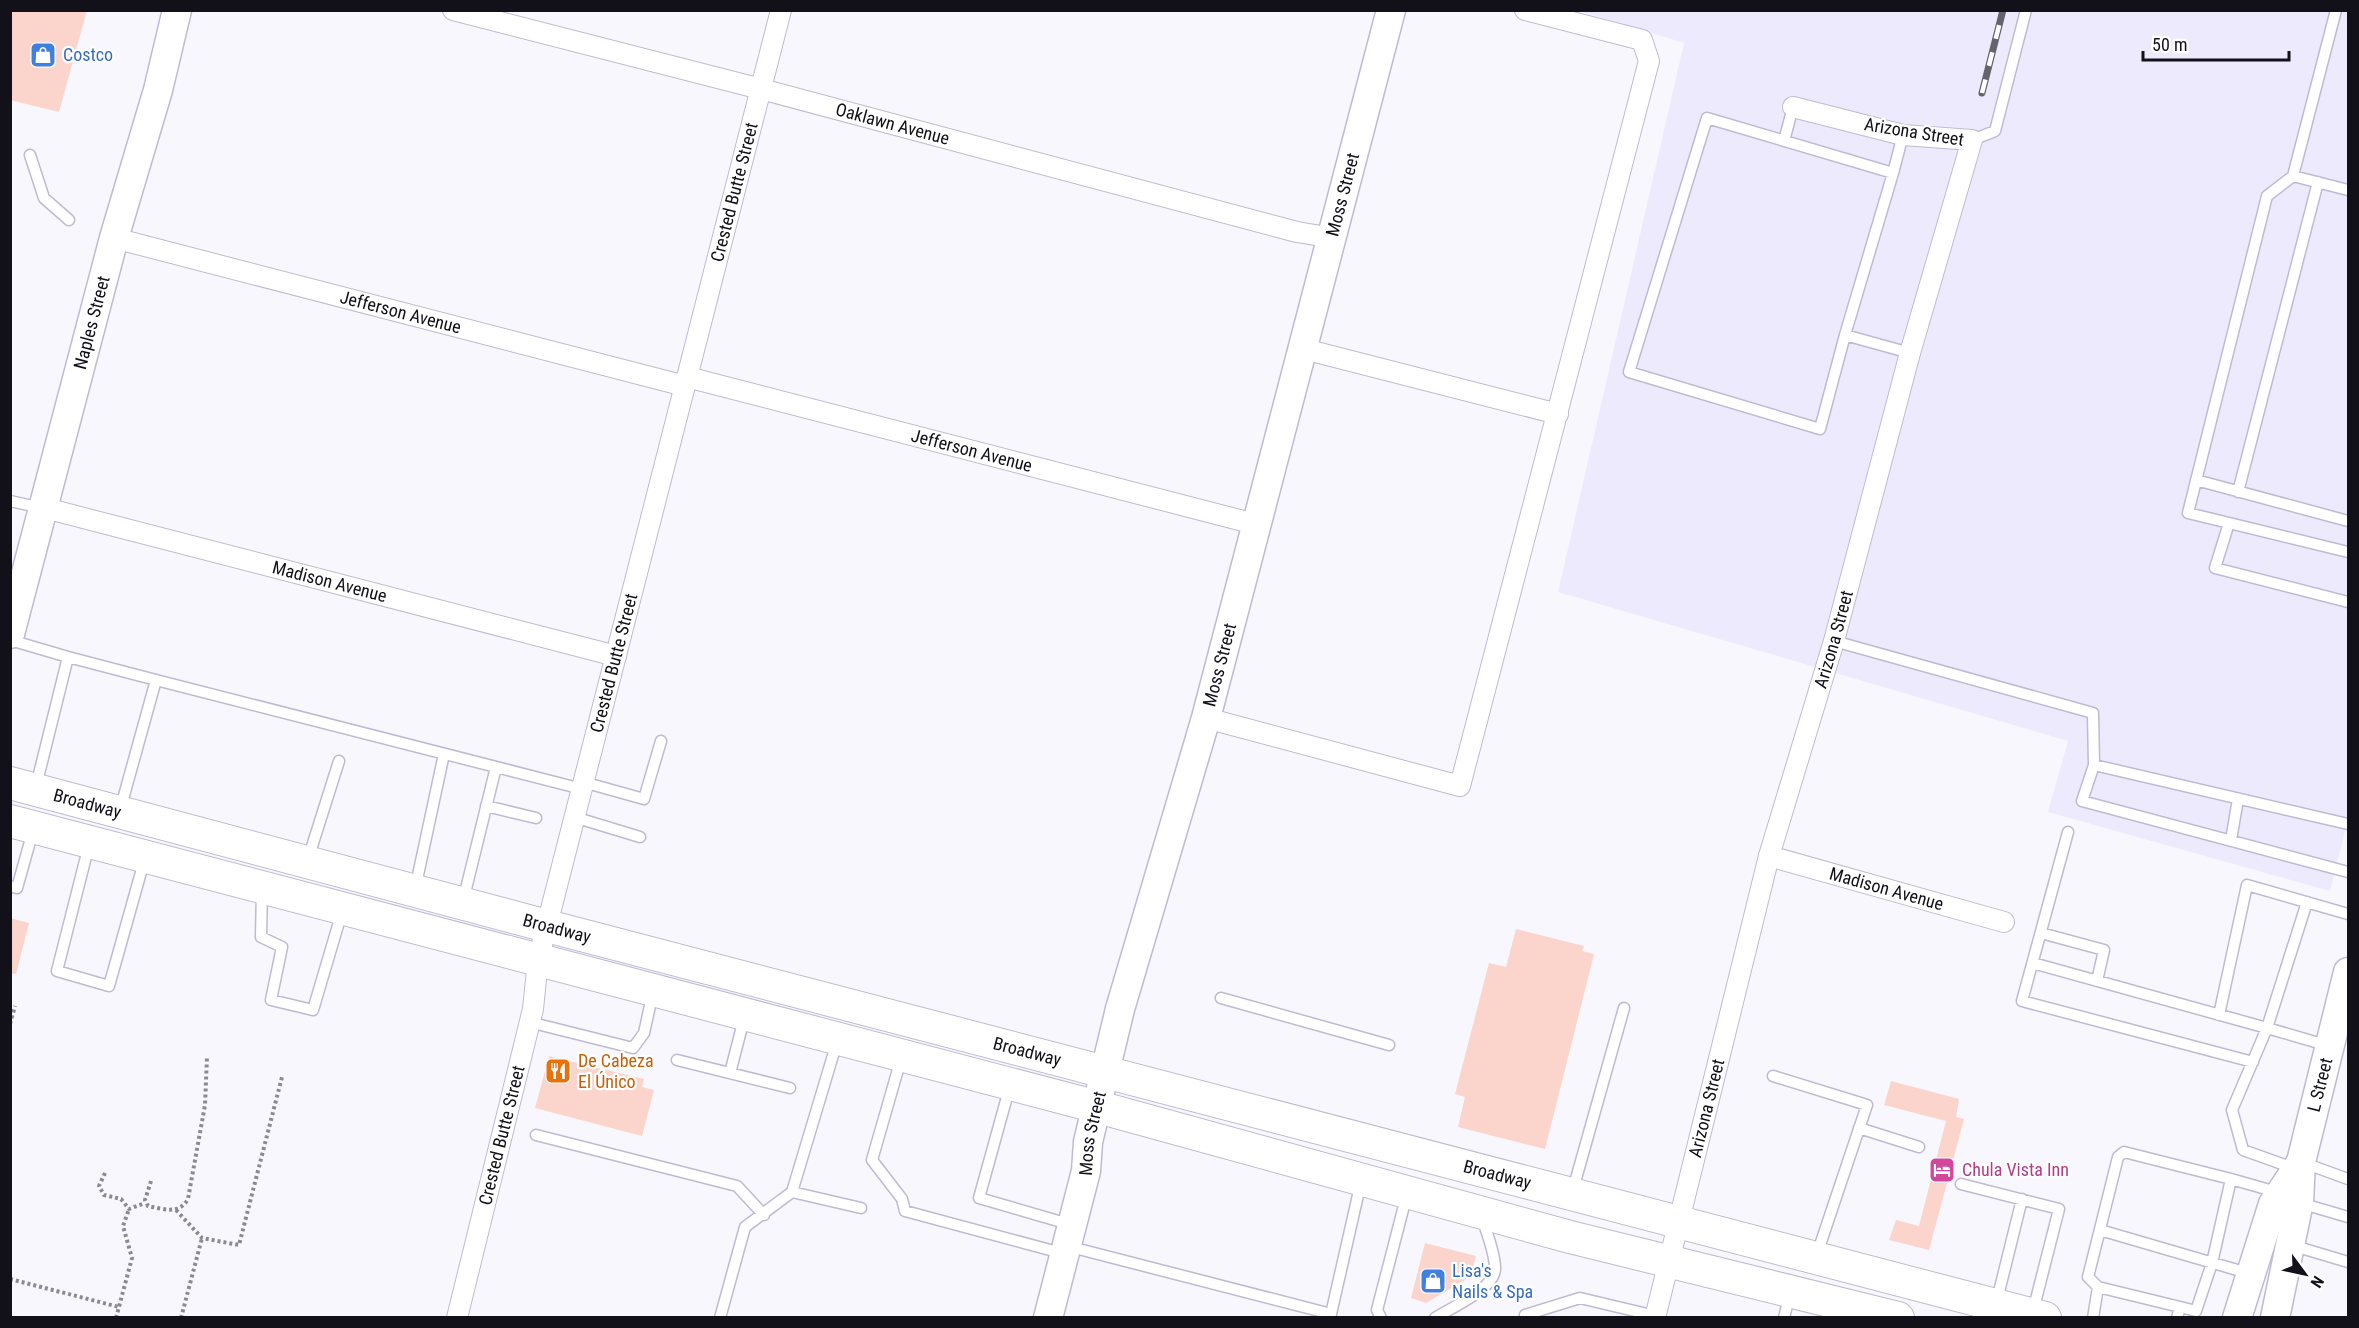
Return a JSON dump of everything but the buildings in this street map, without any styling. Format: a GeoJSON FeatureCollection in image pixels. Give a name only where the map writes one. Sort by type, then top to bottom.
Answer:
{"type":"FeatureCollection","features":[{"type":"Feature","properties":{"kind":"main road","name":"Broadway"},"geometry":{"type":"LineString","coordinates":[[23,786],[546,926],[2038,1316]]}},
{"type":"Feature","properties":{"kind":"main road","name":"Broadway"},"geometry":{"type":"LineString","coordinates":[[22,825],[1098,1107],[1570,1237],[1670,1260],[1787,1304],[1898,1317]]}},
{"type":"Feature","properties":{"kind":"street","name":"Naples Street"},"geometry":{"type":"LineString","coordinates":[[10,634],[45,508],[114,238],[158,90],[177,10]]}},
{"type":"Feature","properties":{"kind":"street","name":"Oaklawn Avenue"},"geometry":{"type":"LineString","coordinates":[[453,10],[761,89],[1297,232],[1333,238]]}},
{"type":"Feature","properties":{"kind":"street","name":"Crested Butte Street"},"geometry":{"type":"LineString","coordinates":[[457,1317],[529,1022],[538,960],[546,926],[781,10]]}},
{"type":"Feature","properties":{"kind":"street","name":"Moss Street"},"geometry":{"type":"LineString","coordinates":[[1048,1317],[1086,1170],[1089,1142],[1106,1071],[1153,891],[1206,718],[1391,10]]}},
{"type":"Feature","properties":{"kind":"street"},"geometry":{"type":"LineString","coordinates":[[1206,718],[1460,786],[1649,61],[1642,40],[1525,10]]}},
{"type":"Feature","properties":{"kind":"street","name":"Arizona Street"},"geometry":{"type":"LineString","coordinates":[[1658,1317],[1679,1221],[1769,856],[1834,641],[1910,353],[1972,140],[1903,135],[1793,107]]}},
{"type":"Feature","properties":{"kind":"street","name":"Jefferson Avenue"},"geometry":{"type":"LineString","coordinates":[[114,238],[1255,524]]}},
{"type":"Feature","properties":{"kind":"street"},"geometry":{"type":"LineString","coordinates":[[1304,349],[1558,414]]}},
{"type":"Feature","properties":{"kind":"street","name":"Madison Avenue"},"geometry":{"type":"LineString","coordinates":[[45,508],[616,656]]}},
{"type":"Feature","properties":{"kind":"street","name":"Madison Avenue"},"geometry":{"type":"LineString","coordinates":[[1769,856],[2004,922]]}},
{"type":"Feature","properties":{"kind":"street","name":"L Street"},"geometry":{"type":"LineString","coordinates":[[2275,1317],[2291,1245],[2290,1198],[2349,972]]}},
{"type":"Feature","properties":{"kind":"street","name":"L Street"},"geometry":{"type":"LineString","coordinates":[[2237,1317],[2273,1204],[2290,1198]]}},
{"type":"Feature","properties":{"kind":"lane"},"geometry":{"type":"LineString","coordinates":[[1972,140],[1995,131],[2026,10]]}},
{"type":"Feature","properties":{"kind":"lane"},"geometry":{"type":"LineString","coordinates":[[2336,10],[2293,176],[2267,196],[2188,513],[2349,552]]}},
{"type":"Feature","properties":{"kind":"lane"},"geometry":{"type":"LineString","coordinates":[[1784,141],[1793,107]]}},
{"type":"Feature","properties":{"kind":"lane"},"geometry":{"type":"LineString","coordinates":[[1893,174],[1707,118],[1629,372],[1820,429],[1845,335],[1893,174],[1903,135]]}},
{"type":"Feature","properties":{"kind":"lane"},"geometry":{"type":"LineString","coordinates":[[30,155],[44,198],[69,220]]}},
{"type":"Feature","properties":{"kind":"lane"},"geometry":{"type":"LineString","coordinates":[[2293,176],[2349,190]]}},
{"type":"Feature","properties":{"kind":"lane"},"geometry":{"type":"LineString","coordinates":[[2238,492],[2318,182]]}},
{"type":"Feature","properties":{"kind":"lane"},"geometry":{"type":"LineString","coordinates":[[1845,335],[1910,353]]}},
{"type":"Feature","properties":{"kind":"lane"},"geometry":{"type":"LineString","coordinates":[[2196,480],[2349,521]]}},
{"type":"Feature","properties":{"kind":"lane"},"geometry":{"type":"LineString","coordinates":[[10,501],[45,508]]}},
{"type":"Feature","properties":{"kind":"lane"},"geometry":{"type":"LineString","coordinates":[[2229,523],[2215,568],[2349,602]]}},
{"type":"Feature","properties":{"kind":"lane"},"geometry":{"type":"LineString","coordinates":[[10,640],[444,754],[644,799],[661,741]]}},
{"type":"Feature","properties":{"kind":"lane"},"geometry":{"type":"LineString","coordinates":[[1834,641],[2093,713],[2094,765],[2082,801],[2349,872]]}},
{"type":"Feature","properties":{"kind":"lane"},"geometry":{"type":"LineString","coordinates":[[23,786],[68,657]]}},
{"type":"Feature","properties":{"kind":"lane"},"geometry":{"type":"LineString","coordinates":[[119,812],[156,680]]}},
{"type":"Feature","properties":{"kind":"lane"},"geometry":{"type":"LineString","coordinates":[[415,891],[444,754]]}},
{"type":"Feature","properties":{"kind":"lane"},"geometry":{"type":"LineString","coordinates":[[308,862],[339,761]]}},
{"type":"Feature","properties":{"kind":"lane"},"geometry":{"type":"LineString","coordinates":[[2094,765],[2349,824]]}},
{"type":"Feature","properties":{"kind":"lane"},"geometry":{"type":"LineString","coordinates":[[463,904],[496,767]]}},
{"type":"Feature","properties":{"kind":"lane"},"geometry":{"type":"LineString","coordinates":[[2231,840],[2238,799]]}},
{"type":"Feature","properties":{"kind":"lane"},"geometry":{"type":"LineString","coordinates":[[486,806],[536,818]]}},
{"type":"Feature","properties":{"kind":"lane"},"geometry":{"type":"LineString","coordinates":[[574,817],[640,837]]}},
{"type":"Feature","properties":{"kind":"lane"},"geometry":{"type":"LineString","coordinates":[[10,886],[17,888],[22,825]]}},
{"type":"Feature","properties":{"kind":"lane"},"geometry":{"type":"LineString","coordinates":[[2068,832],[2022,1001],[2253,1062]]}},
{"type":"Feature","properties":{"kind":"lane"},"geometry":{"type":"LineString","coordinates":[[90,842],[57,971],[109,986],[145,857]]}},
{"type":"Feature","properties":{"kind":"lane"},"geometry":{"type":"LineString","coordinates":[[2219,1015],[2247,885],[2349,914]]}},
{"type":"Feature","properties":{"kind":"lane"},"geometry":{"type":"LineString","coordinates":[[262,888],[261,937],[282,947],[270,1000],[313,1010],[343,909]]}},
{"type":"Feature","properties":{"kind":"lane"},"geometry":{"type":"LineString","coordinates":[[2307,902],[2267,1028],[2232,1110],[2243,1150],[2349,1179]]}},
{"type":"Feature","properties":{"kind":"lane"},"geometry":{"type":"LineString","coordinates":[[2041,933],[2104,950],[2097,981]]}},
{"type":"Feature","properties":{"kind":"lane"},"geometry":{"type":"LineString","coordinates":[[2033,963],[2330,1046]]}},
{"type":"Feature","properties":{"kind":"lane"},"geometry":{"type":"LineString","coordinates":[[529,1022],[633,1048],[644,1033],[653,990]]}},
{"type":"Feature","properties":{"kind":"lane"},"geometry":{"type":"LineString","coordinates":[[1221,998],[1389,1045]]}},
{"type":"Feature","properties":{"kind":"lane"},"geometry":{"type":"LineString","coordinates":[[1572,1193],[1624,1008]]}},
{"type":"Feature","properties":{"kind":"lane"},"geometry":{"type":"LineString","coordinates":[[730,1073],[745,1014]]}},
{"type":"Feature","properties":{"kind":"lane"},"geometry":{"type":"LineString","coordinates":[[720,1317],[745,1227],[792,1192],[838,1039]]}},
{"type":"Feature","properties":{"kind":"lane"},"geometry":{"type":"LineString","coordinates":[[902,1056],[872,1160],[902,1199],[905,1211],[1068,1242],[1331,1314],[1362,1179]]}},
{"type":"Feature","properties":{"kind":"lane"},"geometry":{"type":"LineString","coordinates":[[677,1060],[790,1088]]}},
{"type":"Feature","properties":{"kind":"lane"},"geometry":{"type":"LineString","coordinates":[[1773,1076],[1867,1105],[1816,1257]]}},
{"type":"Feature","properties":{"kind":"lane"},"geometry":{"type":"LineString","coordinates":[[1011,1084],[979,1198],[1068,1242]]}},
{"type":"Feature","properties":{"kind":"lane"},"geometry":{"type":"LineString","coordinates":[[1859,1128],[1919,1147]]}},
{"type":"Feature","properties":{"kind":"lane"},"geometry":{"type":"LineString","coordinates":[[536,1135],[737,1186],[764,1215]]}},
{"type":"Feature","properties":{"kind":"lane"},"geometry":{"type":"LineString","coordinates":[[2231,1179],[2212,1263],[2196,1311],[2178,1312],[2098,1287],[2088,1277],[2118,1157],[2124,1152],[2231,1179],[2349,1217]]}},
{"type":"Feature","properties":{"kind":"lane"},"geometry":{"type":"LineString","coordinates":[[1961,1184],[2059,1209],[2038,1316]]}},
{"type":"Feature","properties":{"kind":"lane"},"geometry":{"type":"LineString","coordinates":[[1382,1317],[1378,1316],[1377,1310],[1407,1191]]}},
{"type":"Feature","properties":{"kind":"lane"},"geometry":{"type":"LineString","coordinates":[[792,1192],[861,1208]]}},
{"type":"Feature","properties":{"kind":"lane"},"geometry":{"type":"LineString","coordinates":[[1996,1305],[2022,1199]]}},
{"type":"Feature","properties":{"kind":"lane"},"geometry":{"type":"LineString","coordinates":[[1435,1317],[1486,1287],[1494,1278],[1496,1267],[1480,1212]]}},
{"type":"Feature","properties":{"kind":"lane"},"geometry":{"type":"LineString","coordinates":[[2100,1230],[2251,1274]]}},
{"type":"Feature","properties":{"kind":"lane"},"geometry":{"type":"LineString","coordinates":[[2291,1245],[2349,1262]]}},
{"type":"Feature","properties":{"kind":"lane"},"geometry":{"type":"LineString","coordinates":[[2093,1317],[2098,1287]]}},
{"type":"Feature","properties":{"kind":"lane"},"geometry":{"type":"LineString","coordinates":[[1525,1315],[1580,1298],[1658,1317]]}},
{"type":"Feature","properties":{"kind":"path"},"geometry":{"type":"LineString","coordinates":[[10,1024],[15,1006]]}},
{"type":"Feature","properties":{"kind":"path"},"geometry":{"type":"LineString","coordinates":[[145,1203],[147,1206],[176,1210],[184,1206],[188,1199],[205,1105],[207,1057]]}},
{"type":"Feature","properties":{"kind":"path"},"geometry":{"type":"LineString","coordinates":[[176,1210],[202,1238],[239,1245],[282,1077]]}},
{"type":"Feature","properties":{"kind":"path"},"geometry":{"type":"LineString","coordinates":[[105,1173],[99,1186],[102,1193],[121,1199],[129,1209]]}},
{"type":"Feature","properties":{"kind":"path"},"geometry":{"type":"LineString","coordinates":[[145,1203],[151,1181]]}},
{"type":"Feature","properties":{"kind":"path"},"geometry":{"type":"LineString","coordinates":[[129,1209],[145,1203]]}},
{"type":"Feature","properties":{"kind":"path"},"geometry":{"type":"LineString","coordinates":[[116,1317],[132,1258],[123,1226],[129,1209]]}},
{"type":"Feature","properties":{"kind":"path"},"geometry":{"type":"LineString","coordinates":[[181,1317],[202,1238]]}},
{"type":"Feature","properties":{"kind":"path"},"geometry":{"type":"LineString","coordinates":[[10,1279],[119,1307]]}},
{"type":"Feature","properties":{"kind":"shaded area"},"geometry":{"type":"Polygon","coordinates":[[[1579,11],[2348,11],[2348,819],[2330,891],[2048,812],[2068,741],[1558,592],[1684,43],[1579,11]]]}},
{"type":"Feature","properties":{"kind":"railway"},"geometry":{"type":"LineString","coordinates":[[1982,93],[2003,10]]}},
{"type":"Feature","properties":{"kind":"place","name":"Costco"},"geometry":{"type":"Point","coordinates":[43,55]}},
{"type":"Feature","properties":{"kind":"place","name":"De Cabeza El Único"},"geometry":{"type":"Point","coordinates":[558,1071]}},
{"type":"Feature","properties":{"kind":"place","name":"Chula Vista Inn"},"geometry":{"type":"Point","coordinates":[1942,1170]}},
{"type":"Feature","properties":{"kind":"place","name":"Lisa's Nails & Spa"},"geometry":{"type":"Point","coordinates":[1433,1281]}}]}
